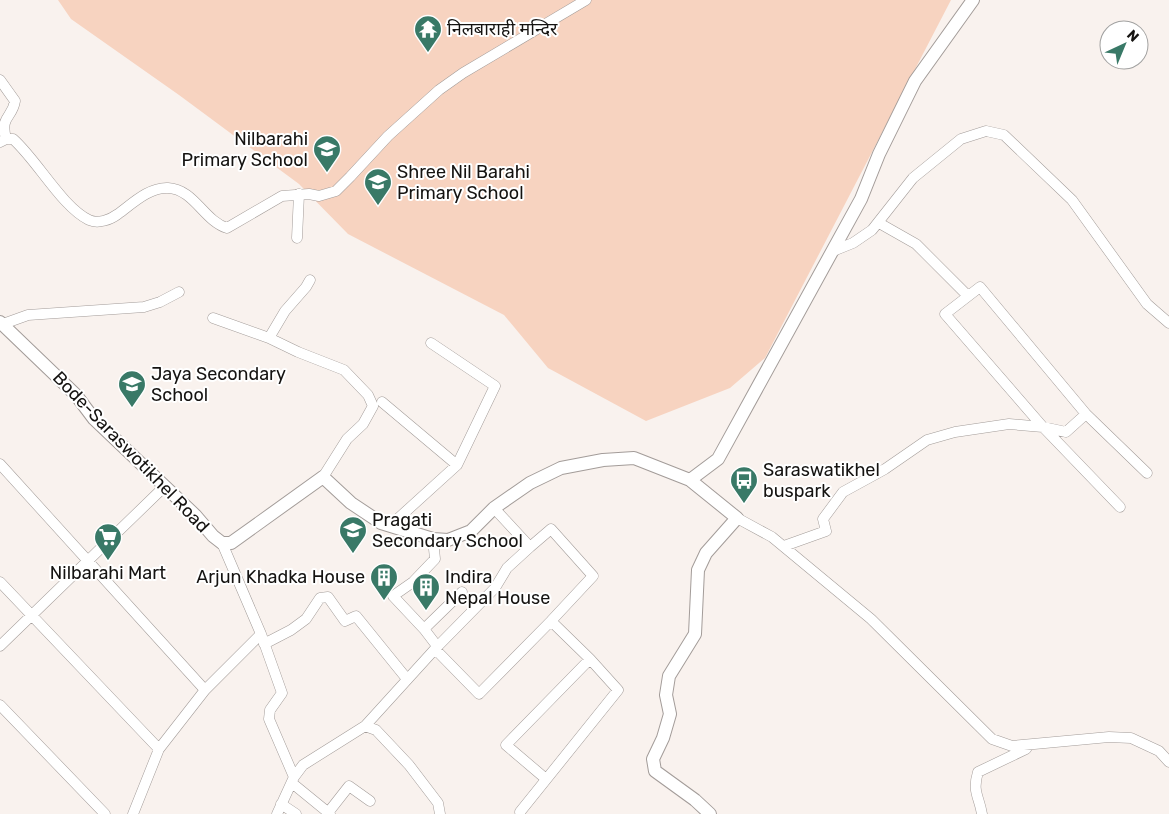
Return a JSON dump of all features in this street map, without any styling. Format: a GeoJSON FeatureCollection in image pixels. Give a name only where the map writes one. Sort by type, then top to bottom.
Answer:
{"type":"FeatureCollection","features":[{"type":"Feature","properties":{"kind":"street"},"geometry":{"type":"LineString","coordinates":[[0,80],[15,101],[6,118],[3,128],[3,140],[13,139],[22,147],[60,194],[79,213],[90,220],[100,222],[116,216],[149,192],[168,188],[187,194],[220,226],[227,228],[282,196],[309,194],[319,196],[336,190],[388,136],[440,90],[479,63],[586,0]]}},
{"type":"Feature","properties":{"kind":"street"},"geometry":{"type":"LineString","coordinates":[[690,480],[718,458],[862,199],[879,154],[915,81],[973,0]]}},
{"type":"Feature","properties":{"kind":"street"},"geometry":{"type":"LineString","coordinates":[[833,251],[853,243],[872,230],[913,178],[961,139],[986,131],[1004,135],[1072,200],[1147,304],[1169,322]]}},
{"type":"Feature","properties":{"kind":"street"},"geometry":{"type":"LineString","coordinates":[[297,238],[298,194]]}},
{"type":"Feature","properties":{"kind":"street"},"geometry":{"type":"LineString","coordinates":[[879,223],[916,244],[968,296]]}},
{"type":"Feature","properties":{"kind":"street"},"geometry":{"type":"LineString","coordinates":[[269,338],[285,311],[310,280]]}},
{"type":"Feature","properties":{"kind":"street"},"geometry":{"type":"LineString","coordinates":[[1120,507],[1043,427],[945,314],[980,287],[1086,414],[1146,473]]}},
{"type":"Feature","properties":{"kind":"street"},"geometry":{"type":"LineString","coordinates":[[2,326],[28,315],[144,307],[160,302],[179,292]]}},
{"type":"Feature","properties":{"kind":"street"},"geometry":{"type":"LineString","coordinates":[[213,318],[269,338],[344,370],[368,396],[373,406],[363,424],[347,439],[323,477],[351,503],[382,523],[433,539],[448,540],[471,531],[494,508],[530,483],[561,468],[603,460],[634,458],[690,480],[737,518],[772,537],[784,546],[871,619],[992,739],[1012,746],[1109,737],[1131,738],[1159,751],[1169,762]]}},
{"type":"Feature","properties":{"kind":"street","name":"Bode-Saraswotikhel Road"},"geometry":{"type":"LineString","coordinates":[[2,326],[76,395],[94,419],[195,515],[212,536],[222,543],[231,543],[323,477]]}},
{"type":"Feature","properties":{"kind":"street"},"geometry":{"type":"LineString","coordinates":[[392,524],[457,465],[495,386],[431,343]]}},
{"type":"Feature","properties":{"kind":"street"},"geometry":{"type":"LineString","coordinates":[[382,402],[457,465]]}},
{"type":"Feature","properties":{"kind":"street"},"geometry":{"type":"LineString","coordinates":[[784,546],[826,531],[823,519],[843,492],[885,469],[927,440],[955,432],[1009,424],[1043,427],[1066,432],[1086,414]]}},
{"type":"Feature","properties":{"kind":"street"},"geometry":{"type":"LineString","coordinates":[[0,464],[205,690]]}},
{"type":"Feature","properties":{"kind":"street"},"geometry":{"type":"LineString","coordinates":[[0,646],[164,487]]}},
{"type":"Feature","properties":{"kind":"street"},"geometry":{"type":"LineString","coordinates":[[494,508],[530,547]]}},
{"type":"Feature","properties":{"kind":"street"},"geometry":{"type":"LineString","coordinates":[[710,814],[655,771],[653,759],[663,738],[670,714],[666,695],[669,676],[695,634],[698,570],[706,553],[737,518]]}},
{"type":"Feature","properties":{"kind":"street"},"geometry":{"type":"LineString","coordinates":[[277,814],[293,780],[304,765],[365,726],[436,647],[495,588],[507,568],[551,529],[593,576],[479,694],[436,647],[424,630],[391,593],[413,582],[435,559],[433,539]]}},
{"type":"Feature","properties":{"kind":"street"},"geometry":{"type":"LineString","coordinates":[[222,543],[282,693],[270,710],[269,719],[293,780],[328,813],[349,786],[370,802]]}},
{"type":"Feature","properties":{"kind":"street"},"geometry":{"type":"LineString","coordinates":[[0,582],[158,749]]}},
{"type":"Feature","properties":{"kind":"street"},"geometry":{"type":"LineString","coordinates":[[424,630],[462,592]]}},
{"type":"Feature","properties":{"kind":"street"},"geometry":{"type":"LineString","coordinates":[[133,814],[158,749],[205,690],[262,639],[306,619],[320,598],[328,597],[344,621],[356,616],[408,679]]}},
{"type":"Feature","properties":{"kind":"street"},"geometry":{"type":"LineString","coordinates":[[520,812],[618,690],[590,659],[551,621]]}},
{"type":"Feature","properties":{"kind":"street"},"geometry":{"type":"LineString","coordinates":[[546,779],[506,745],[590,659]]}},
{"type":"Feature","properties":{"kind":"street"},"geometry":{"type":"LineString","coordinates":[[0,705],[105,814]]}},
{"type":"Feature","properties":{"kind":"street"},"geometry":{"type":"LineString","coordinates":[[365,726],[376,730],[409,764],[438,803],[440,814]]}},
{"type":"Feature","properties":{"kind":"street"},"geometry":{"type":"LineString","coordinates":[[982,814],[974,782],[978,772],[1026,750],[1028,745]]}},
{"type":"Feature","properties":{"kind":"street"},"geometry":{"type":"LineString","coordinates":[[281,804],[296,814]]}},
{"type":"Feature","properties":{"kind":"shaded area"},"geometry":{"type":"Polygon","coordinates":[[[58,0],[951,0],[765,358],[730,388],[646,421],[548,368],[504,315],[348,234],[299,184],[179,95],[71,19],[58,0]]]}},
{"type":"Feature","properties":{"kind":"place","name":"निलबाराही मन्दिर"},"geometry":{"type":"Point","coordinates":[428,53]}},
{"type":"Feature","properties":{"kind":"place","name":"Nilbarahi Primary School"},"geometry":{"type":"Point","coordinates":[327,173]}},
{"type":"Feature","properties":{"kind":"place","name":"Shree Nil Barahi Primary School"},"geometry":{"type":"Point","coordinates":[378,206]}},
{"type":"Feature","properties":{"kind":"place","name":"Jaya Secondary School"},"geometry":{"type":"Point","coordinates":[132,408]}},
{"type":"Feature","properties":{"kind":"place","name":"Saraswatikhel buspark"},"geometry":{"type":"Point","coordinates":[744,504]}},
{"type":"Feature","properties":{"kind":"place","name":"Pragati Secondary School"},"geometry":{"type":"Point","coordinates":[353,554]}},
{"type":"Feature","properties":{"kind":"place","name":"Nilbarahi Mart"},"geometry":{"type":"Point","coordinates":[108,561]}},
{"type":"Feature","properties":{"kind":"place","name":"Arjun Khadka House"},"geometry":{"type":"Point","coordinates":[384,601]}},
{"type":"Feature","properties":{"kind":"place","name":"Indira Nepal House"},"geometry":{"type":"Point","coordinates":[426,611]}}]}
